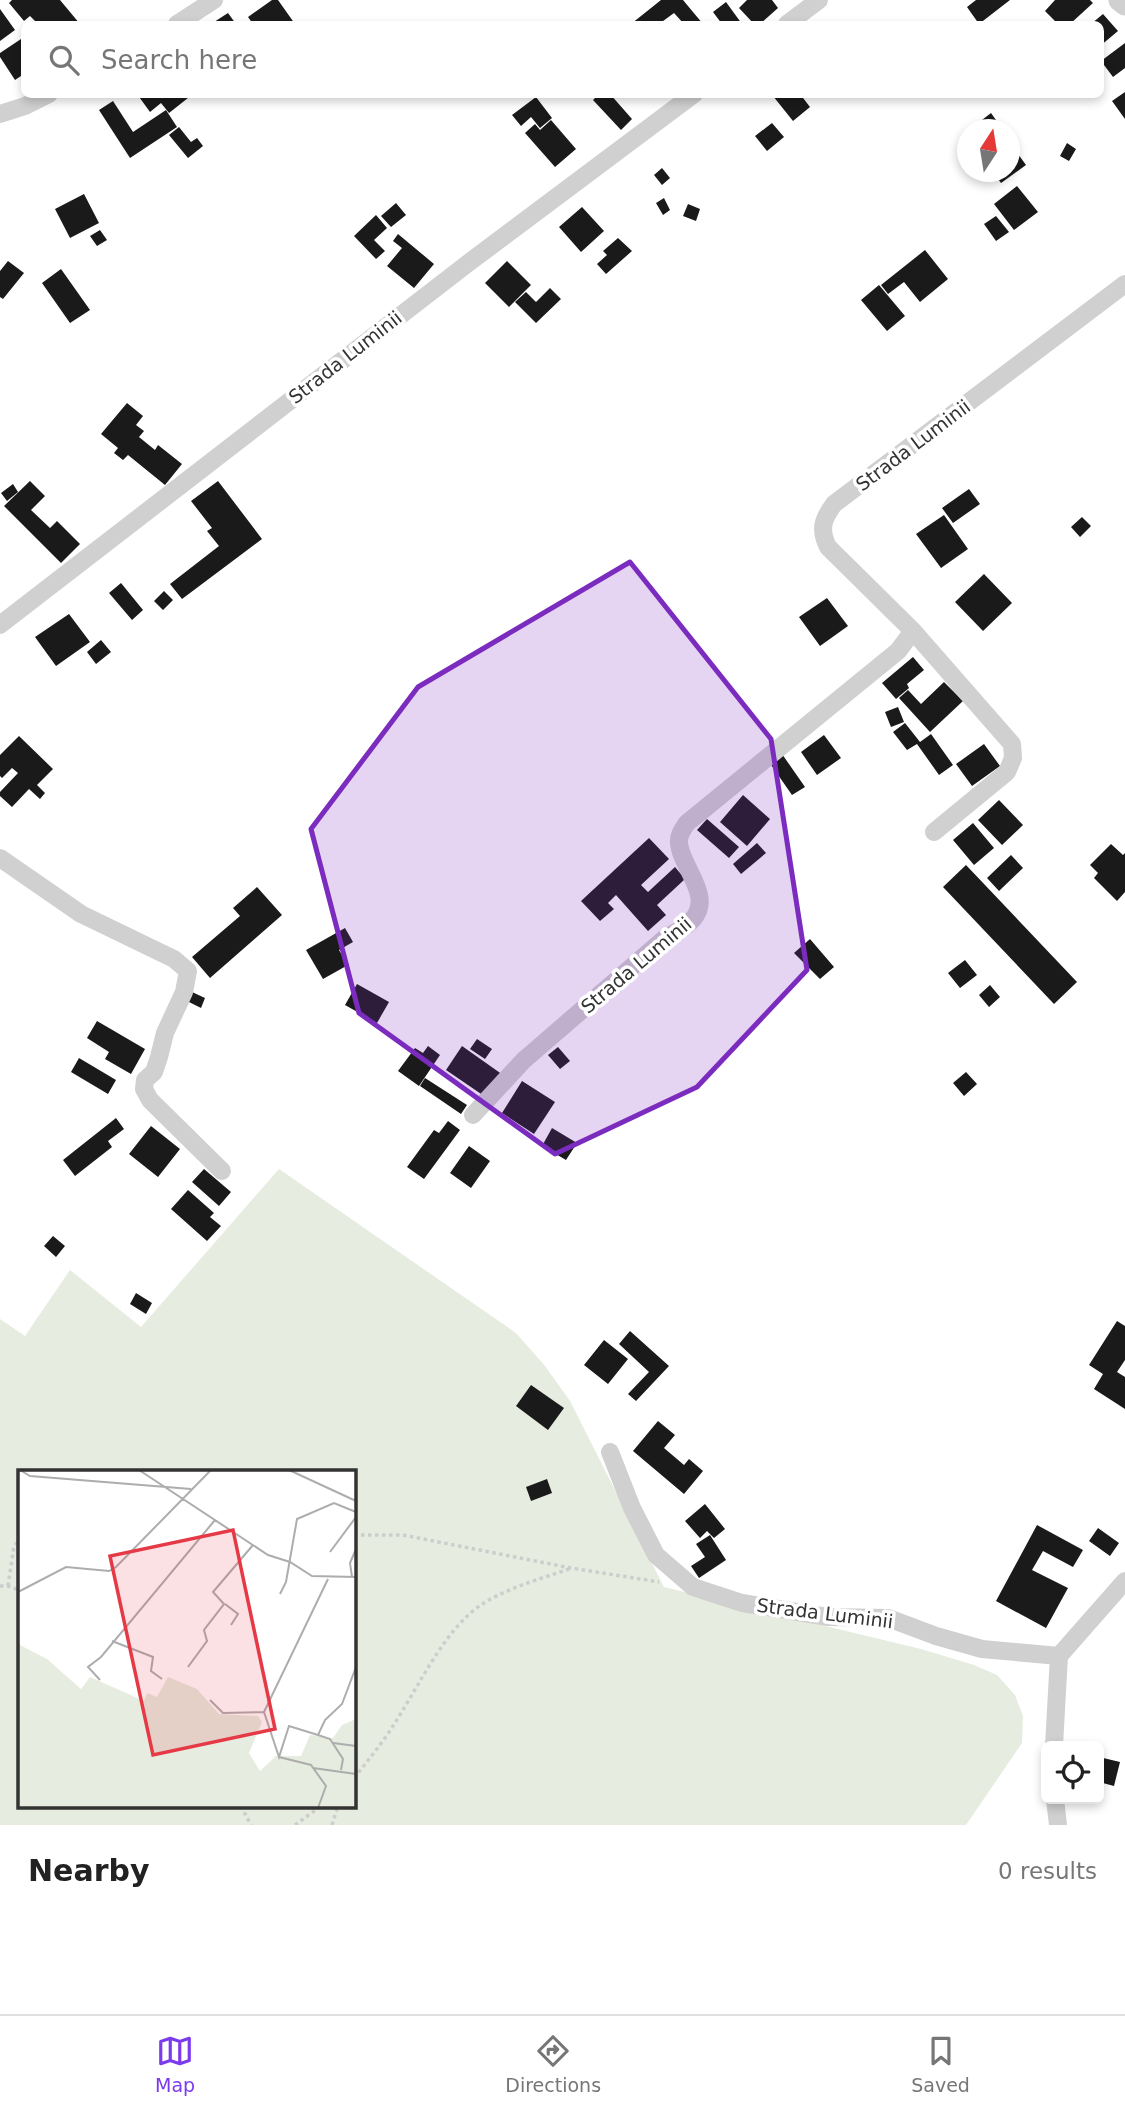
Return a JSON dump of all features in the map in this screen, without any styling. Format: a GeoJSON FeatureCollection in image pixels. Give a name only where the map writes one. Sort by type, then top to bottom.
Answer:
{"type":"FeatureCollection","features":[{"type":"Feature","properties":{"kind":"street"},"geometry":{"type":"LineString","coordinates":[[182,21],[214,0]]}},
{"type":"Feature","properties":{"kind":"street"},"geometry":{"type":"LineString","coordinates":[[791,21],[819,0]]}},
{"type":"Feature","properties":{"kind":"street"},"geometry":{"type":"LineString","coordinates":[[1120,0],[1125,4]]}},
{"type":"Feature","properties":{"kind":"street"},"geometry":{"type":"LineString","coordinates":[[0,114],[40,98]]}},
{"type":"Feature","properties":{"kind":"street","name":"Strada Luminii"},"geometry":{"type":"LineString","coordinates":[[0,625],[467,264],[689,98]]}},
{"type":"Feature","properties":{"kind":"street","name":"Strada Luminii"},"geometry":{"type":"LineString","coordinates":[[934,832],[1007,772],[1013,758],[1012,744],[913,631],[828,547],[821,534],[824,518],[834,503],[1125,284]]}},
{"type":"Feature","properties":{"kind":"street","name":"Strada Luminii"},"geometry":{"type":"LineString","coordinates":[[473,1115],[524,1060],[664,939],[690,923],[698,910],[700,896],[679,844],[680,834],[687,823],[898,651],[913,631]]}},
{"type":"Feature","properties":{"kind":"street"},"geometry":{"type":"LineString","coordinates":[[0,858],[81,915],[174,959],[188,971],[184,992],[168,1023],[154,1072],[145,1080],[144,1089],[149,1100],[222,1171]]}},
{"type":"Feature","properties":{"kind":"street","name":"Strada Luminii"},"geometry":{"type":"LineString","coordinates":[[610,1452],[632,1508],[656,1555],[693,1587],[742,1603],[828,1617],[888,1618],[982,1649],[1059,1656]]}},
{"type":"Feature","properties":{"kind":"street"},"geometry":{"type":"LineString","coordinates":[[1054,1741],[1059,1656],[1125,1581]]}},
{"type":"Feature","properties":{"kind":"street"},"geometry":{"type":"LineString","coordinates":[[1056,1804],[1058,1825]]}},
{"type":"Feature","properties":{"kind":"path"},"geometry":{"type":"LineString","coordinates":[[355,1535],[403,1535],[571,1568],[693,1587]]}},
{"type":"Feature","properties":{"kind":"path"},"geometry":{"type":"LineString","coordinates":[[8,1586],[14,1546],[18,1542]]}},
{"type":"Feature","properties":{"kind":"path"},"geometry":{"type":"LineString","coordinates":[[355,1777],[389,1732],[439,1650],[482,1604],[508,1591],[571,1568]]}},
{"type":"Feature","properties":{"kind":"path"},"geometry":{"type":"LineString","coordinates":[[0,1586],[18,1590]]}},
{"type":"Feature","properties":{"kind":"path"},"geometry":{"type":"LineString","coordinates":[[243,1808],[251,1825]]}},
{"type":"Feature","properties":{"kind":"path"},"geometry":{"type":"LineString","coordinates":[[295,1825],[318,1808]]}},
{"type":"Feature","properties":{"kind":"path"},"geometry":{"type":"LineString","coordinates":[[332,1825],[337,1808]]}},
{"type":"Feature","properties":{"kind":"highlighted area"},"geometry":{"type":"Polygon","coordinates":[[[630,562],[771,739],[807,970],[697,1087],[555,1154],[359,1013],[311,829],[418,687],[630,562]]]}},
{"type":"Feature","properties":{"kind":"shaded area"},"geometry":{"type":"Polygon","coordinates":[[[279,1169],[516,1333],[545,1366],[570,1401],[664,1587],[921,1649],[997,1675],[1015,1695],[1023,1716],[1022,1743],[966,1825],[0,1825],[0,1319],[25,1336],[70,1270],[141,1327],[279,1169]]]}},
{"type":"Feature","properties":{"kind":"building"},"geometry":{"type":"Polygon","coordinates":[[[12,0],[60,0],[78,21],[35,21],[30,16],[24,21],[9,3],[12,0]]]}},
{"type":"Feature","properties":{"kind":"building"},"geometry":{"type":"Polygon","coordinates":[[[272,0],[278,0],[293,21],[251,21],[248,17],[272,0]]]}},
{"type":"Feature","properties":{"kind":"building"},"geometry":{"type":"Polygon","coordinates":[[[661,0],[683,0],[700,21],[681,21],[674,13],[663,21],[635,21],[661,0]]]}},
{"type":"Feature","properties":{"kind":"building"},"geometry":{"type":"Polygon","coordinates":[[[747,0],[772,0],[778,8],[763,21],[751,21],[739,8],[747,0]]]}},
{"type":"Feature","properties":{"kind":"building"},"geometry":{"type":"Polygon","coordinates":[[[976,0],[1010,0],[983,21],[977,21],[967,7],[976,0]]]}},
{"type":"Feature","properties":{"kind":"building"},"geometry":{"type":"Polygon","coordinates":[[[1055,0],[1090,0],[1093,3],[1073,21],[1055,21],[1045,11],[1055,0]]]}},
{"type":"Feature","properties":{"kind":"building"},"geometry":{"type":"Polygon","coordinates":[[[726,2],[740,21],[720,21],[713,12],[726,2]]]}},
{"type":"Feature","properties":{"kind":"building"},"geometry":{"type":"Polygon","coordinates":[[[0,9],[15,30],[0,41],[0,9]]]}},
{"type":"Feature","properties":{"kind":"building"},"geometry":{"type":"Polygon","coordinates":[[[228,13],[234,21],[216,21],[228,13]]]}},
{"type":"Feature","properties":{"kind":"building"},"geometry":{"type":"Polygon","coordinates":[[[1103,14],[1118,31],[1104,43],[1104,21],[1095,21],[1103,14]]]}},
{"type":"Feature","properties":{"kind":"building"},"geometry":{"type":"Polygon","coordinates":[[[21,39],[21,76],[15,80],[0,53],[21,39]]]}},
{"type":"Feature","properties":{"kind":"building"},"geometry":{"type":"Polygon","coordinates":[[[1125,43],[1125,68],[1113,77],[1104,65],[1104,59],[1125,43]]]}},
{"type":"Feature","properties":{"kind":"building"},"geometry":{"type":"Polygon","coordinates":[[[1125,92],[1125,119],[1112,101],[1125,92]]]}},
{"type":"Feature","properties":{"kind":"building"},"geometry":{"type":"Polygon","coordinates":[[[140,98],[188,98],[169,113],[161,103],[150,112],[140,98]]]}},
{"type":"Feature","properties":{"kind":"building"},"geometry":{"type":"Polygon","coordinates":[[[537,98],[552,118],[540,128],[531,117],[521,126],[512,115],[537,98]]]}},
{"type":"Feature","properties":{"kind":"building"},"geometry":{"type":"Polygon","coordinates":[[[614,98],[632,119],[621,130],[593,100],[614,98]]]}},
{"type":"Feature","properties":{"kind":"building"},"geometry":{"type":"Polygon","coordinates":[[[775,98],[803,98],[810,107],[793,121],[775,98]]]}},
{"type":"Feature","properties":{"kind":"building"},"geometry":{"type":"Polygon","coordinates":[[[113,101],[133,132],[166,110],[177,127],[130,158],[99,110],[113,101]]]}},
{"type":"Feature","properties":{"kind":"building"},"geometry":{"type":"Polygon","coordinates":[[[991,113],[995,119],[983,119],[991,113]]]}},
{"type":"Feature","properties":{"kind":"building"},"geometry":{"type":"Polygon","coordinates":[[[551,120],[576,149],[555,167],[525,133],[535,124],[540,130],[551,120]]]}},
{"type":"Feature","properties":{"kind":"building"},"geometry":{"type":"Polygon","coordinates":[[[772,123],[784,137],[767,151],[755,136],[772,123]]]}},
{"type":"Feature","properties":{"kind":"building"},"geometry":{"type":"Polygon","coordinates":[[[179,127],[191,142],[197,138],[203,146],[188,158],[169,135],[179,127]]]}},
{"type":"Feature","properties":{"kind":"building"},"geometry":{"type":"Polygon","coordinates":[[[1067,143],[1076,149],[1069,161],[1060,156],[1067,143]]]}},
{"type":"Feature","properties":{"kind":"building"},"geometry":{"type":"Polygon","coordinates":[[[1020,157],[1026,165],[1020,169],[1020,157]]]}},
{"type":"Feature","properties":{"kind":"building"},"geometry":{"type":"Polygon","coordinates":[[[662,168],[670,178],[662,185],[654,175],[662,168]]]}},
{"type":"Feature","properties":{"kind":"building"},"geometry":{"type":"Polygon","coordinates":[[[1017,186],[1038,212],[1014,230],[994,204],[1017,186]]]}},
{"type":"Feature","properties":{"kind":"building"},"geometry":{"type":"Polygon","coordinates":[[[84,194],[99,223],[70,238],[55,209],[84,194]]]}},
{"type":"Feature","properties":{"kind":"building"},"geometry":{"type":"Polygon","coordinates":[[[664,198],[670,210],[663,215],[656,203],[664,198]]]}},
{"type":"Feature","properties":{"kind":"building"},"geometry":{"type":"Polygon","coordinates":[[[396,203],[406,215],[391,227],[381,216],[396,203]]]}},
{"type":"Feature","properties":{"kind":"building"},"geometry":{"type":"Polygon","coordinates":[[[688,204],[700,209],[696,221],[683,216],[688,204]]]}},
{"type":"Feature","properties":{"kind":"building"},"geometry":{"type":"Polygon","coordinates":[[[582,207],[604,231],[581,252],[559,227],[582,207]]]}},
{"type":"Feature","properties":{"kind":"building"},"geometry":{"type":"Polygon","coordinates":[[[376,215],[387,228],[374,240],[385,251],[376,259],[354,236],[376,215]]]}},
{"type":"Feature","properties":{"kind":"building"},"geometry":{"type":"Polygon","coordinates":[[[996,216],[1009,232],[996,241],[984,224],[996,216]]]}},
{"type":"Feature","properties":{"kind":"building"},"geometry":{"type":"Polygon","coordinates":[[[100,230],[107,240],[97,246],[90,236],[100,230]]]}},
{"type":"Feature","properties":{"kind":"building"},"geometry":{"type":"Polygon","coordinates":[[[398,234],[434,264],[414,288],[387,266],[402,248],[393,241],[398,234]]]}},
{"type":"Feature","properties":{"kind":"building"},"geometry":{"type":"Polygon","coordinates":[[[618,238],[632,251],[606,274],[597,264],[607,255],[603,251],[618,238]]]}},
{"type":"Feature","properties":{"kind":"building"},"geometry":{"type":"Polygon","coordinates":[[[925,250],[948,279],[920,302],[904,282],[888,294],[881,285],[925,250]]]}},
{"type":"Feature","properties":{"kind":"building"},"geometry":{"type":"Polygon","coordinates":[[[8,261],[24,273],[3,299],[0,297],[0,271],[8,261]]]}},
{"type":"Feature","properties":{"kind":"building"},"geometry":{"type":"Polygon","coordinates":[[[507,261],[531,285],[509,307],[485,283],[507,261]]]}},
{"type":"Feature","properties":{"kind":"building"},"geometry":{"type":"Polygon","coordinates":[[[61,269],[90,310],[70,323],[42,283],[61,269]]]}},
{"type":"Feature","properties":{"kind":"building"},"geometry":{"type":"Polygon","coordinates":[[[879,285],[905,316],[887,331],[861,300],[879,285]]]}},
{"type":"Feature","properties":{"kind":"building"},"geometry":{"type":"Polygon","coordinates":[[[550,288],[561,299],[536,323],[515,302],[526,292],[536,302],[550,288]]]}},
{"type":"Feature","properties":{"kind":"building"},"geometry":{"type":"Polygon","coordinates":[[[127,403],[143,416],[136,425],[144,431],[139,437],[155,450],[158,445],[182,464],[165,485],[128,455],[123,460],[114,453],[118,448],[101,434],[127,403]]]}},
{"type":"Feature","properties":{"kind":"building"},"geometry":{"type":"Polygon","coordinates":[[[30,481],[45,496],[31,510],[50,528],[57,521],[80,544],[61,563],[4,506],[30,481]]]}},
{"type":"Feature","properties":{"kind":"building"},"geometry":{"type":"Polygon","coordinates":[[[218,481],[262,539],[182,599],[170,584],[219,546],[207,531],[212,528],[191,501],[218,481]]]}},
{"type":"Feature","properties":{"kind":"building"},"geometry":{"type":"Polygon","coordinates":[[[13,484],[18,492],[7,501],[1,493],[13,484]]]}},
{"type":"Feature","properties":{"kind":"building"},"geometry":{"type":"Polygon","coordinates":[[[969,489],[980,504],[953,523],[942,508],[969,489]]]}},
{"type":"Feature","properties":{"kind":"building"},"geometry":{"type":"Polygon","coordinates":[[[944,515],[968,549],[941,568],[916,534],[944,515]]]}},
{"type":"Feature","properties":{"kind":"building"},"geometry":{"type":"Polygon","coordinates":[[[1082,517],[1091,526],[1080,537],[1071,527],[1082,517]]]}},
{"type":"Feature","properties":{"kind":"building"},"geometry":{"type":"Polygon","coordinates":[[[984,574],[1012,603],[983,631],[955,602],[984,574]]]}},
{"type":"Feature","properties":{"kind":"building"},"geometry":{"type":"Polygon","coordinates":[[[121,583],[143,610],[132,620],[109,593],[121,583]]]}},
{"type":"Feature","properties":{"kind":"building"},"geometry":{"type":"Polygon","coordinates":[[[164,591],[173,600],[163,610],[154,601],[164,591]]]}},
{"type":"Feature","properties":{"kind":"building"},"geometry":{"type":"Polygon","coordinates":[[[827,598],[848,626],[820,646],[799,617],[827,598]]]}},
{"type":"Feature","properties":{"kind":"building"},"geometry":{"type":"Polygon","coordinates":[[[69,614],[90,642],[56,666],[35,637],[69,614]]]}},
{"type":"Feature","properties":{"kind":"building"},"geometry":{"type":"Polygon","coordinates":[[[101,640],[111,652],[96,664],[87,652],[101,640]]]}},
{"type":"Feature","properties":{"kind":"building"},"geometry":{"type":"Polygon","coordinates":[[[913,657],[924,670],[907,684],[909,688],[896,699],[882,683],[913,657]]]}},
{"type":"Feature","properties":{"kind":"building"},"geometry":{"type":"Polygon","coordinates":[[[944,682],[963,701],[930,732],[899,698],[908,690],[921,704],[944,682]]]}},
{"type":"Feature","properties":{"kind":"building"},"geometry":{"type":"Polygon","coordinates":[[[898,707],[904,722],[891,727],[885,712],[898,707]]]}},
{"type":"Feature","properties":{"kind":"building"},"geometry":{"type":"Polygon","coordinates":[[[905,723],[920,742],[931,734],[953,765],[939,775],[917,744],[907,750],[893,732],[905,723]]]}},
{"type":"Feature","properties":{"kind":"building"},"geometry":{"type":"Polygon","coordinates":[[[824,735],[841,758],[817,775],[801,752],[824,735]]]}},
{"type":"Feature","properties":{"kind":"building"},"geometry":{"type":"Polygon","coordinates":[[[19,736],[53,769],[37,785],[45,793],[40,799],[29,789],[12,807],[0,796],[0,792],[18,773],[12,768],[2,778],[0,776],[0,755],[19,736]]]}},
{"type":"Feature","properties":{"kind":"building"},"geometry":{"type":"Polygon","coordinates":[[[984,744],[1000,766],[972,786],[956,764],[984,744]]]}},
{"type":"Feature","properties":{"kind":"building"},"geometry":{"type":"Polygon","coordinates":[[[782,754],[805,787],[792,795],[769,762],[782,754]]]}},
{"type":"Feature","properties":{"kind":"building"},"geometry":{"type":"Polygon","coordinates":[[[743,795],[770,819],[747,846],[720,822],[743,795]]]}},
{"type":"Feature","properties":{"kind":"building"},"geometry":{"type":"Polygon","coordinates":[[[999,800],[1023,825],[1002,845],[978,820],[999,800]]]}},
{"type":"Feature","properties":{"kind":"building"},"geometry":{"type":"Polygon","coordinates":[[[707,819],[739,847],[729,858],[697,830],[707,819]]]}},
{"type":"Feature","properties":{"kind":"building"},"geometry":{"type":"Polygon","coordinates":[[[973,823],[994,848],[974,865],[953,840],[973,823]]]}},
{"type":"Feature","properties":{"kind":"building"},"geometry":{"type":"Polygon","coordinates":[[[649,838],[669,859],[641,885],[648,892],[675,867],[685,879],[657,905],[666,915],[648,931],[616,895],[608,903],[614,909],[600,921],[581,901],[649,838]]]}},
{"type":"Feature","properties":{"kind":"building"},"geometry":{"type":"Polygon","coordinates":[[[757,843],[766,853],[741,874],[733,864],[757,843]]]}},
{"type":"Feature","properties":{"kind":"building"},"geometry":{"type":"Polygon","coordinates":[[[1111,844],[1123,855],[1125,853],[1125,892],[1117,901],[1094,878],[1098,873],[1090,865],[1111,844]]]}},
{"type":"Feature","properties":{"kind":"building"},"geometry":{"type":"Polygon","coordinates":[[[1011,855],[1023,868],[999,891],[987,878],[1011,855]]]}},
{"type":"Feature","properties":{"kind":"building"},"geometry":{"type":"Polygon","coordinates":[[[966,865],[1077,982],[1054,1004],[943,887],[966,865]]]}},
{"type":"Feature","properties":{"kind":"building"},"geometry":{"type":"Polygon","coordinates":[[[257,887],[282,915],[210,978],[192,957],[240,916],[233,908],[257,887]]]}},
{"type":"Feature","properties":{"kind":"building"},"geometry":{"type":"Polygon","coordinates":[[[345,928],[353,942],[339,950],[348,965],[323,979],[306,950],[345,928]]]}},
{"type":"Feature","properties":{"kind":"building"},"geometry":{"type":"Polygon","coordinates":[[[810,939],[834,967],[820,979],[794,953],[810,939]]]}},
{"type":"Feature","properties":{"kind":"building"},"geometry":{"type":"Polygon","coordinates":[[[965,960],[977,975],[960,988],[948,973],[965,960]]]}},
{"type":"Feature","properties":{"kind":"building"},"geometry":{"type":"Polygon","coordinates":[[[357,984],[389,1002],[377,1023],[345,1005],[357,984]]]}},
{"type":"Feature","properties":{"kind":"building"},"geometry":{"type":"Polygon","coordinates":[[[990,985],[1000,997],[989,1007],[979,995],[990,985]]]}},
{"type":"Feature","properties":{"kind":"building"},"geometry":{"type":"Polygon","coordinates":[[[192,992],[205,998],[201,1008],[187,1001],[192,992]]]}},
{"type":"Feature","properties":{"kind":"building"},"geometry":{"type":"Polygon","coordinates":[[[97,1021],[145,1049],[131,1074],[105,1059],[109,1052],[87,1038],[97,1021]]]}},
{"type":"Feature","properties":{"kind":"building"},"geometry":{"type":"Polygon","coordinates":[[[477,1039],[492,1049],[485,1059],[470,1049],[477,1039]]]}},
{"type":"Feature","properties":{"kind":"building"},"geometry":{"type":"Polygon","coordinates":[[[428,1046],[440,1055],[419,1086],[398,1071],[415,1048],[423,1053],[428,1046]]]}},
{"type":"Feature","properties":{"kind":"building"},"geometry":{"type":"Polygon","coordinates":[[[462,1046],[503,1075],[487,1098],[446,1070],[462,1046]]]}},
{"type":"Feature","properties":{"kind":"building"},"geometry":{"type":"Polygon","coordinates":[[[558,1047],[570,1061],[560,1069],[548,1055],[558,1047]]]}},
{"type":"Feature","properties":{"kind":"building"},"geometry":{"type":"Polygon","coordinates":[[[79,1058],[116,1080],[108,1094],[71,1072],[79,1058]]]}},
{"type":"Feature","properties":{"kind":"building"},"geometry":{"type":"Polygon","coordinates":[[[966,1072],[977,1084],[964,1096],[953,1083],[966,1072]]]}},
{"type":"Feature","properties":{"kind":"building"},"geometry":{"type":"Polygon","coordinates":[[[425,1078],[467,1105],[461,1114],[420,1086],[425,1078]]]}},
{"type":"Feature","properties":{"kind":"building"},"geometry":{"type":"Polygon","coordinates":[[[522,1081],[555,1102],[534,1134],[502,1113],[522,1081]]]}},
{"type":"Feature","properties":{"kind":"building"},"geometry":{"type":"Polygon","coordinates":[[[116,1118],[124,1129],[108,1141],[112,1147],[75,1176],[63,1160],[116,1118]]]}},
{"type":"Feature","properties":{"kind":"building"},"geometry":{"type":"Polygon","coordinates":[[[448,1121],[460,1130],[424,1179],[407,1167],[434,1130],[439,1133],[448,1121]]]}},
{"type":"Feature","properties":{"kind":"building"},"geometry":{"type":"Polygon","coordinates":[[[151,1126],[180,1149],[158,1177],[129,1154],[151,1126]]]}},
{"type":"Feature","properties":{"kind":"building"},"geometry":{"type":"Polygon","coordinates":[[[552,1128],[577,1143],[566,1160],[542,1146],[552,1128]]]}},
{"type":"Feature","properties":{"kind":"building"},"geometry":{"type":"Polygon","coordinates":[[[469,1146],[490,1161],[471,1188],[450,1173],[469,1146]]]}},
{"type":"Feature","properties":{"kind":"building"},"geometry":{"type":"Polygon","coordinates":[[[204,1169],[231,1192],[219,1206],[192,1182],[204,1169]]]}},
{"type":"Feature","properties":{"kind":"building"},"geometry":{"type":"Polygon","coordinates":[[[188,1190],[214,1213],[210,1217],[221,1226],[207,1241],[171,1209],[188,1190]]]}},
{"type":"Feature","properties":{"kind":"building"},"geometry":{"type":"Polygon","coordinates":[[[53,1236],[65,1246],[56,1257],[44,1246],[53,1236]]]}},
{"type":"Feature","properties":{"kind":"building"},"geometry":{"type":"Polygon","coordinates":[[[136,1293],[152,1303],[146,1314],[130,1304],[136,1293]]]}},
{"type":"Feature","properties":{"kind":"building"},"geometry":{"type":"Polygon","coordinates":[[[1117,1321],[1125,1326],[1125,1360],[1117,1372],[1125,1377],[1125,1409],[1094,1389],[1103,1374],[1089,1365],[1117,1321]]]}},
{"type":"Feature","properties":{"kind":"building"},"geometry":{"type":"Polygon","coordinates":[[[630,1331],[669,1366],[636,1401],[628,1394],[649,1372],[619,1344],[630,1331]]]}},
{"type":"Feature","properties":{"kind":"building"},"geometry":{"type":"Polygon","coordinates":[[[604,1340],[628,1359],[608,1384],[584,1365],[604,1340]]]}},
{"type":"Feature","properties":{"kind":"building"},"geometry":{"type":"Polygon","coordinates":[[[531,1385],[564,1408],[548,1430],[516,1406],[531,1385]]]}},
{"type":"Feature","properties":{"kind":"building"},"geometry":{"type":"Polygon","coordinates":[[[658,1421],[675,1435],[664,1448],[684,1465],[689,1459],[703,1471],[684,1494],[633,1451],[658,1421]]]}},
{"type":"Feature","properties":{"kind":"building"},"geometry":{"type":"Polygon","coordinates":[[[547,1479],[552,1493],[531,1501],[526,1487],[547,1479]]]}},
{"type":"Feature","properties":{"kind":"building"},"geometry":{"type":"Polygon","coordinates":[[[705,1504],[725,1529],[714,1538],[707,1531],[700,1538],[685,1521],[705,1504]]]}},
{"type":"Feature","properties":{"kind":"building"},"geometry":{"type":"Polygon","coordinates":[[[1037,1525],[1083,1550],[1073,1567],[1043,1551],[1032,1570],[1068,1588],[1046,1628],[996,1601],[1037,1525]]]}},
{"type":"Feature","properties":{"kind":"building"},"geometry":{"type":"Polygon","coordinates":[[[1098,1528],[1119,1543],[1110,1556],[1089,1541],[1098,1528]]]}},
{"type":"Feature","properties":{"kind":"building"},"geometry":{"type":"Polygon","coordinates":[[[710,1535],[726,1560],[699,1578],[691,1566],[705,1557],[696,1544],[710,1535]]]}},
{"type":"Feature","properties":{"kind":"building"},"geometry":{"type":"Polygon","coordinates":[[[1104,1758],[1120,1762],[1114,1786],[1104,1783],[1104,1758]]]}}]}
